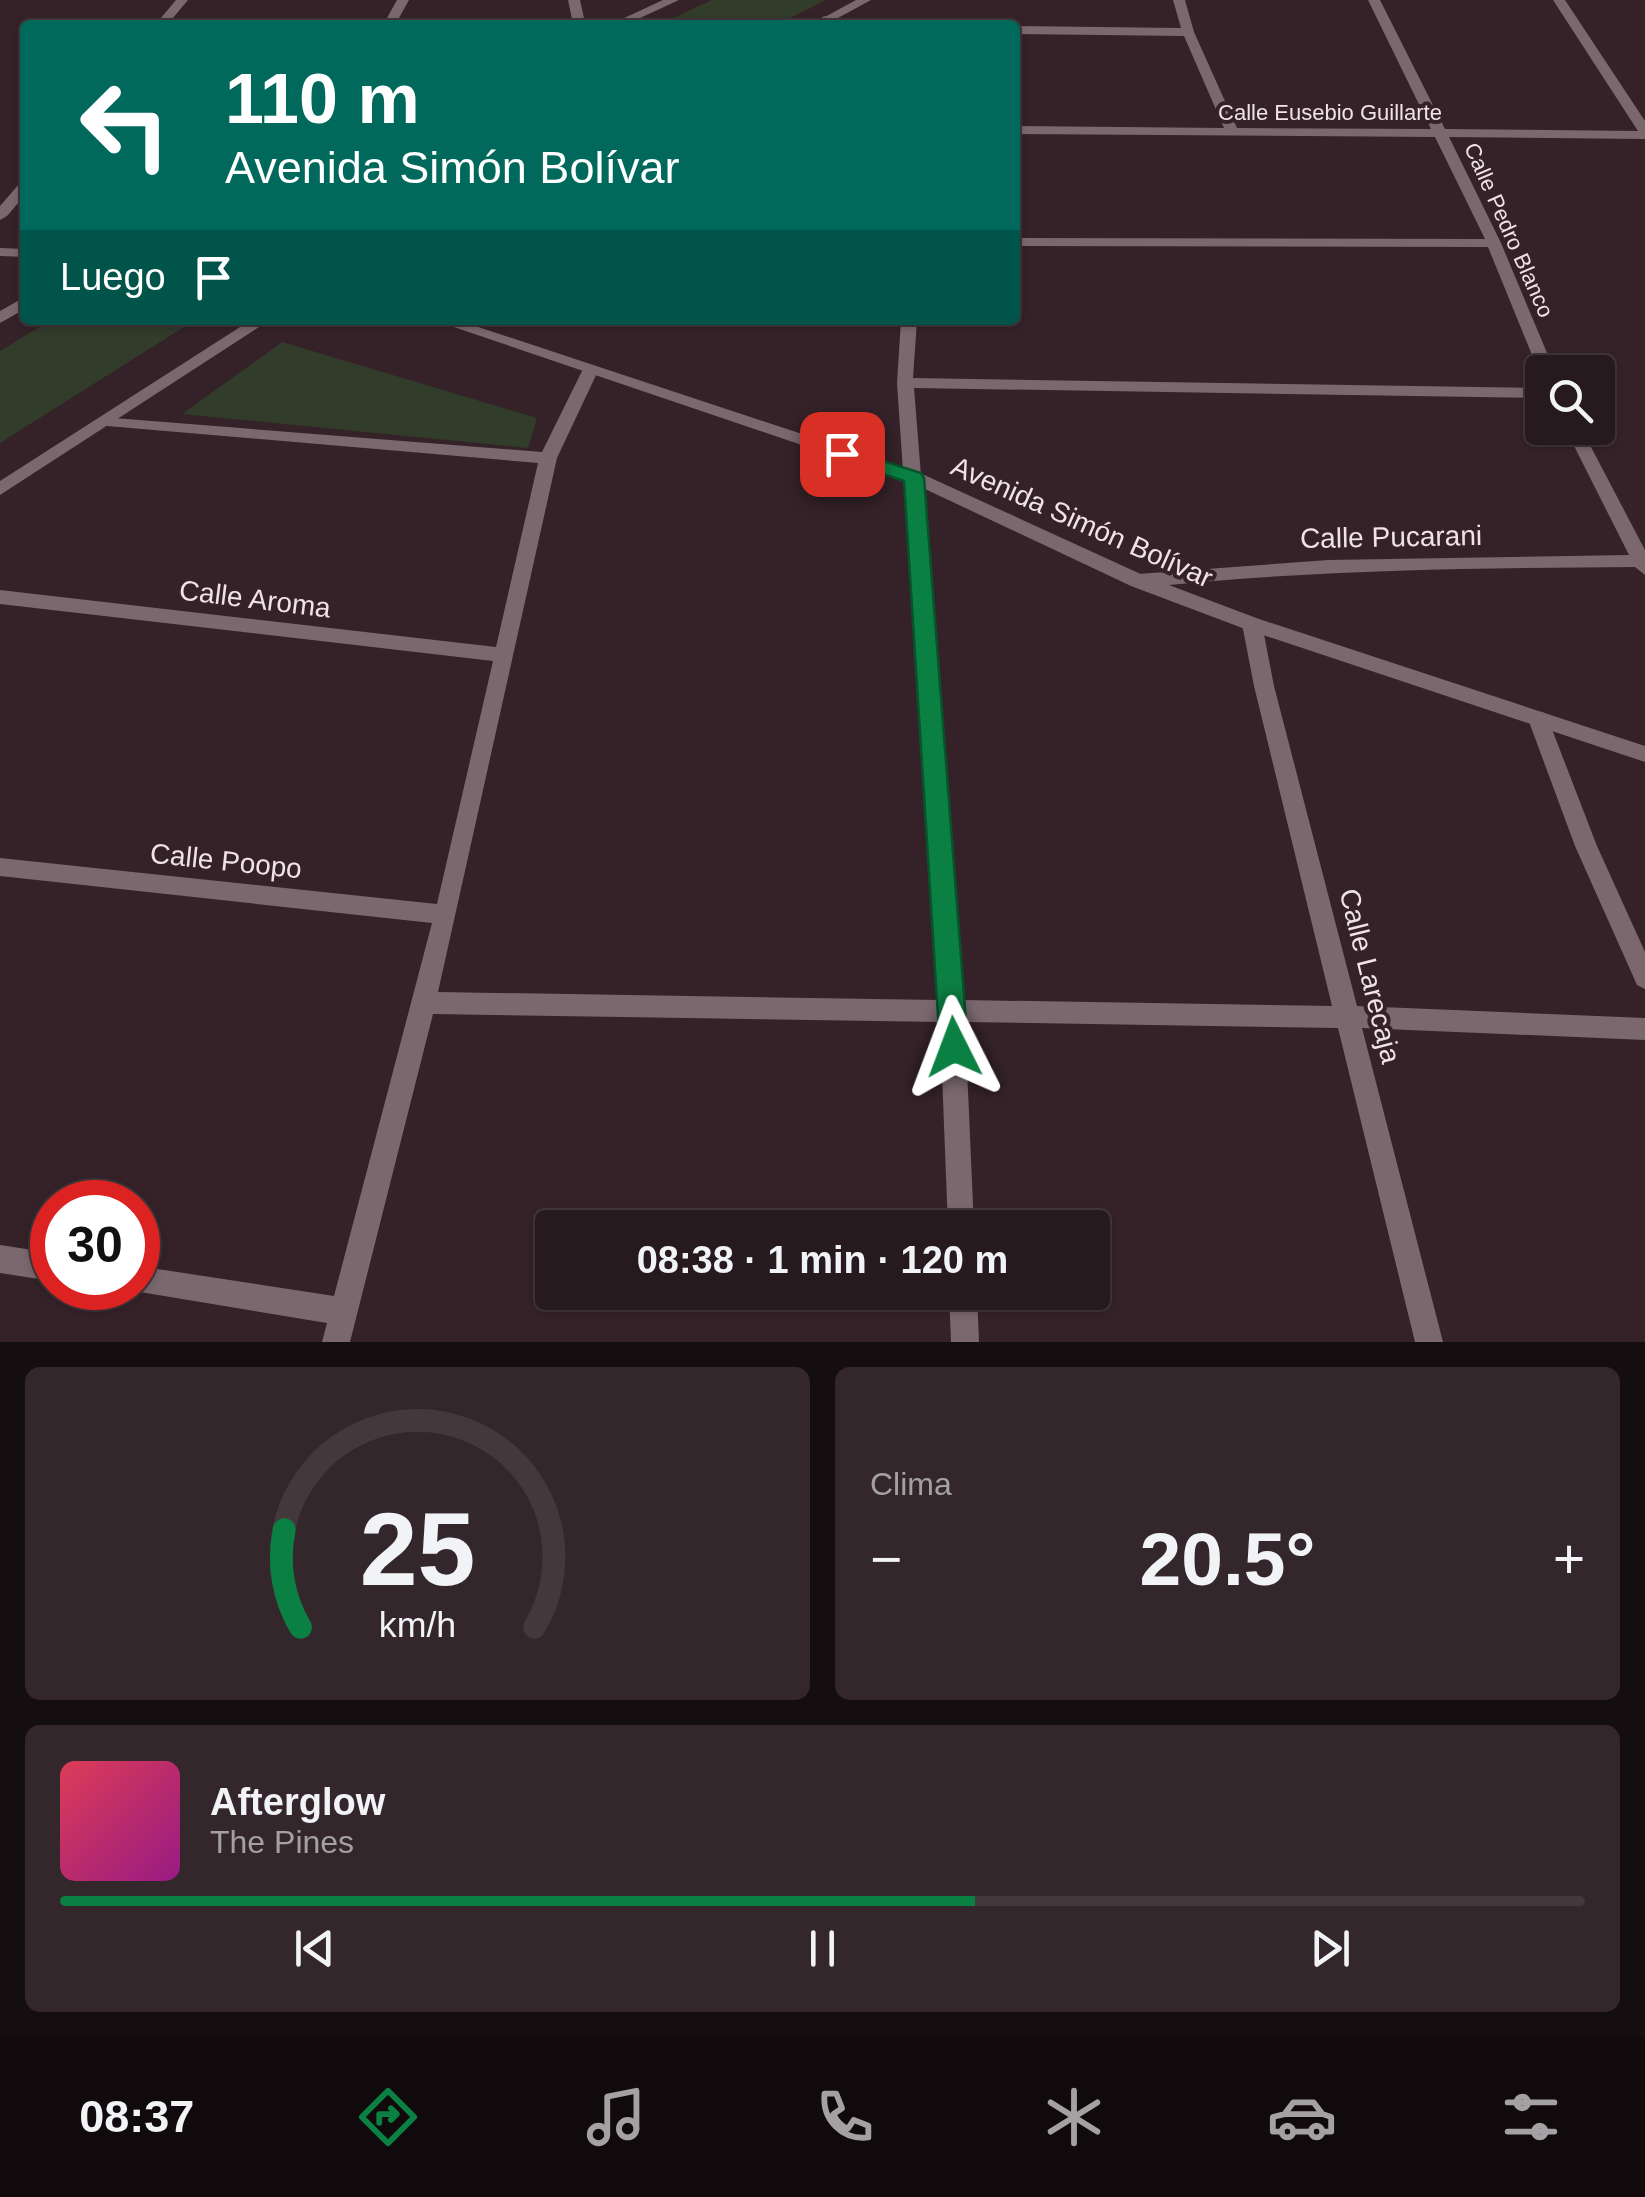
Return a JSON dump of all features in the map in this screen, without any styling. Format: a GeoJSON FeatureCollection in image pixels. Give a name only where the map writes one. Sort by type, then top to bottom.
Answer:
{"type":"FeatureCollection","features":[{"type":"Feature","properties":{"kind":"street"},"geometry":{"type":"LineString","coordinates":[[165,20],[182,0]]}},
{"type":"Feature","properties":{"kind":"street"},"geometry":{"type":"LineString","coordinates":[[626,20],[673,0]]}},
{"type":"Feature","properties":{"kind":"street"},"geometry":{"type":"LineString","coordinates":[[827,20],[865,0]]}},
{"type":"Feature","properties":{"kind":"street"},"geometry":{"type":"LineString","coordinates":[[1179,0],[1188,32],[1232,132]]}},
{"type":"Feature","properties":{"kind":"street","name":"Calle Pedro Blanco"},"geometry":{"type":"LineString","coordinates":[[1374,0],[1494,243],[1540,355]]}},
{"type":"Feature","properties":{"kind":"street"},"geometry":{"type":"LineString","coordinates":[[1559,0],[1645,133]]}},
{"type":"Feature","properties":{"kind":"street"},"geometry":{"type":"LineString","coordinates":[[1020,30],[1188,32]]}},
{"type":"Feature","properties":{"kind":"street","name":"Calle Eusebio Guillarte"},"geometry":{"type":"LineString","coordinates":[[1020,130],[1645,133]]}},
{"type":"Feature","properties":{"kind":"street"},"geometry":{"type":"LineString","coordinates":[[1,214],[20,192]]}},
{"type":"Feature","properties":{"kind":"street"},"geometry":{"type":"LineString","coordinates":[[1020,242],[1494,243]]}},
{"type":"Feature","properties":{"kind":"street"},"geometry":{"type":"LineString","coordinates":[[0,489],[254,325]]}},
{"type":"Feature","properties":{"kind":"street","name":"Avenida Simón Bolívar"},"geometry":{"type":"LineString","coordinates":[[456,325],[914,478],[1138,581],[1252,624],[1645,754]]}},
{"type":"Feature","properties":{"kind":"street"},"geometry":{"type":"LineString","coordinates":[[910,325],[906,383],[952,1011],[960,1210]]}},
{"type":"Feature","properties":{"kind":"street"},"geometry":{"type":"LineString","coordinates":[[336,1342],[446,914],[548,458],[590,371]]}},
{"type":"Feature","properties":{"kind":"street"},"geometry":{"type":"LineString","coordinates":[[906,383],[1525,393]]}},
{"type":"Feature","properties":{"kind":"street"},"geometry":{"type":"LineString","coordinates":[[107,420],[548,458]]}},
{"type":"Feature","properties":{"kind":"street"},"geometry":{"type":"LineString","coordinates":[[1582,445],[1644,564]]}},
{"type":"Feature","properties":{"kind":"street","name":"Calle Pucarani"},"geometry":{"type":"LineString","coordinates":[[1138,581],[1244,568],[1350,563],[1644,564]]}},
{"type":"Feature","properties":{"kind":"street","name":"Calle Aroma"},"geometry":{"type":"LineString","coordinates":[[0,597],[503,655]]}},
{"type":"Feature","properties":{"kind":"street","name":"Calle Larecaja"},"geometry":{"type":"LineString","coordinates":[[1252,624],[1264,686],[1430,1342]]}},
{"type":"Feature","properties":{"kind":"street"},"geometry":{"type":"LineString","coordinates":[[1538,719],[1586,846],[1645,978]]}},
{"type":"Feature","properties":{"kind":"street","name":"Calle Poopo"},"geometry":{"type":"LineString","coordinates":[[0,867],[446,914]]}},
{"type":"Feature","properties":{"kind":"street"},"geometry":{"type":"LineString","coordinates":[[424,1002],[1350,1017],[1645,1029]]}},
{"type":"Feature","properties":{"kind":"street"},"geometry":{"type":"LineString","coordinates":[[0,1259],[30,1264]]}},
{"type":"Feature","properties":{"kind":"street"},"geometry":{"type":"LineString","coordinates":[[160,1283],[344,1312]]}},
{"type":"Feature","properties":{"kind":"street"},"geometry":{"type":"LineString","coordinates":[[964,1310],[965,1342]]}},
{"type":"Feature","properties":{"kind":"green space"},"geometry":{"type":"Polygon","coordinates":[[[712,0],[826,0],[786,20],[669,20],[712,0]]]}},
{"type":"Feature","properties":{"kind":"green space"},"geometry":{"type":"Polygon","coordinates":[[[43,325],[187,325],[0,443],[0,351],[43,325]]]}},
{"type":"Feature","properties":{"kind":"green space"},"geometry":{"type":"Polygon","coordinates":[[[282,342],[537,418],[528,448],[182,414],[282,342]]]}},
{"type":"Feature","properties":{"kind":"route"},"geometry":{"type":"LineString","coordinates":[[842,454],[914,478],[954,1047]]}}]}
